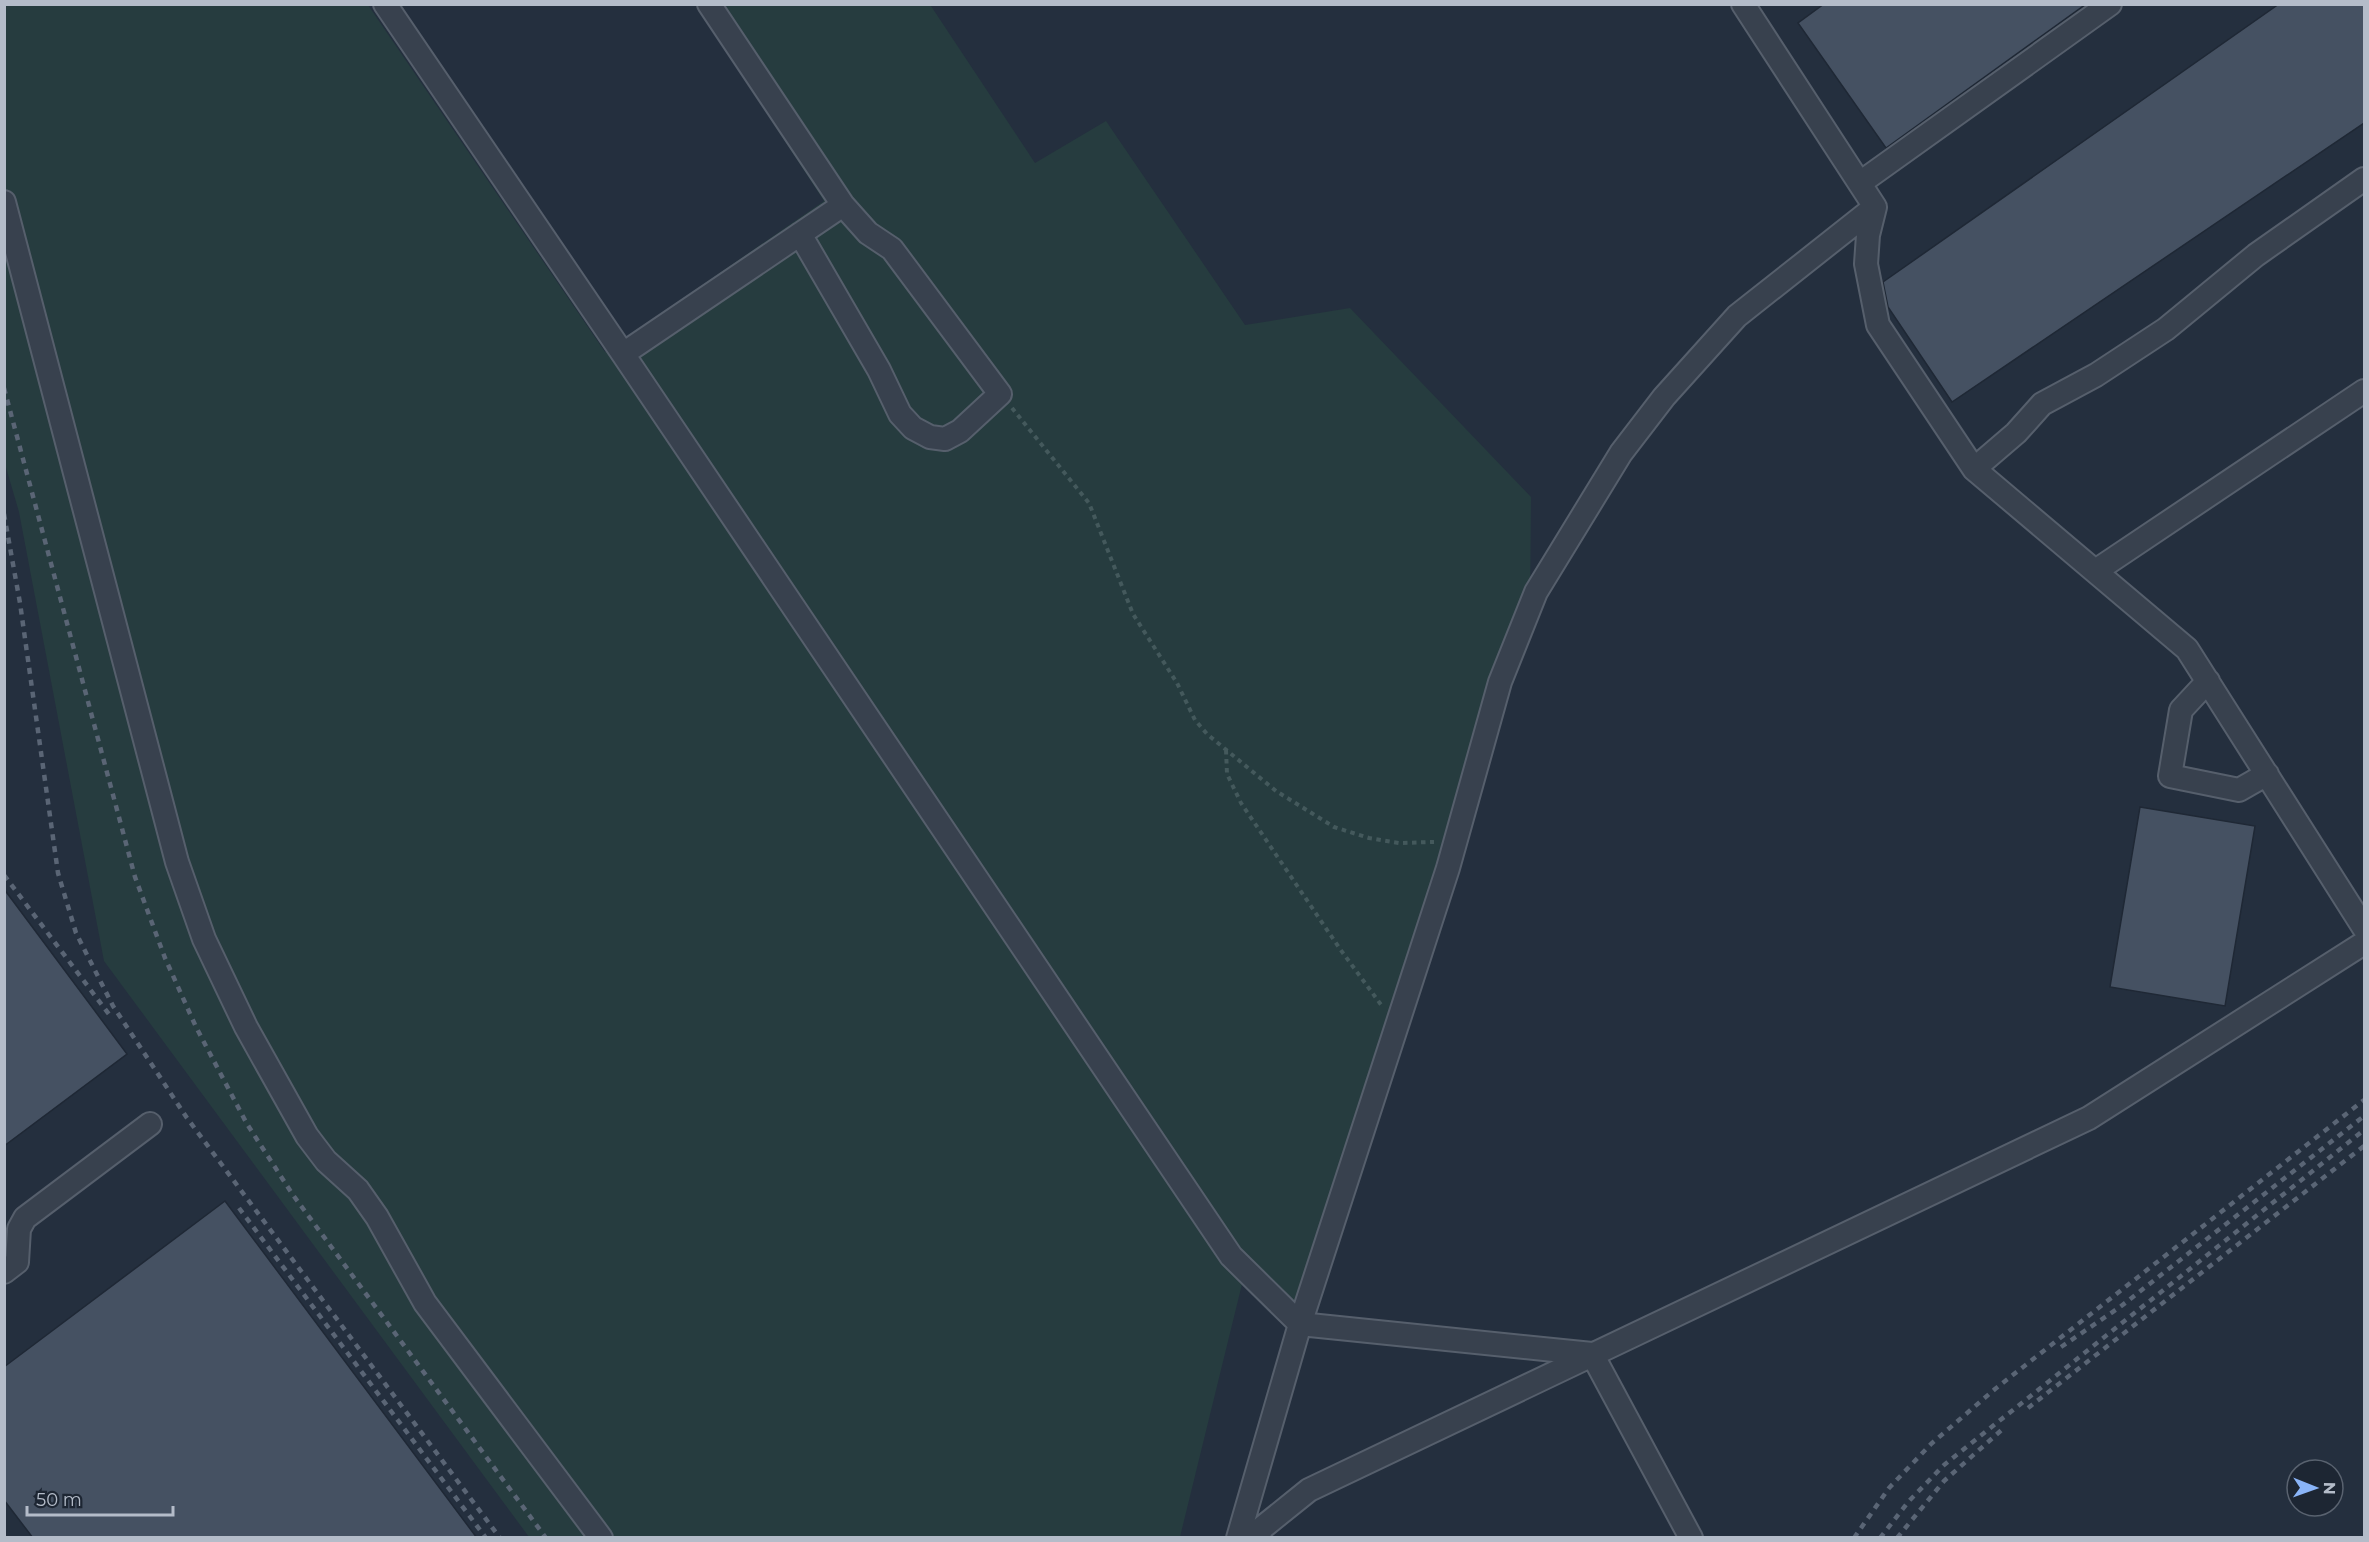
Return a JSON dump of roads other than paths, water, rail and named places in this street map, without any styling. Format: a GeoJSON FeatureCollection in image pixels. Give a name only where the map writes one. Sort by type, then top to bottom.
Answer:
{"type":"FeatureCollection","features":[{"type":"Feature","properties":{"kind":"lane"},"geometry":{"type":"LineString","coordinates":[[385,4],[624,354],[1231,1256],[1300,1324],[1592,1354]]}},
{"type":"Feature","properties":{"kind":"lane"},"geometry":{"type":"LineString","coordinates":[[709,4],[843,205],[868,233],[892,249],[1000,394],[960,431],[945,439],[930,437],[913,428],[900,414],[879,370],[800,234]]}},
{"type":"Feature","properties":{"kind":"lane"},"geometry":{"type":"LineString","coordinates":[[1743,4],[1875,207],[1868,235],[1866,264],[1878,325],[1974,469],[2097,570],[2187,649],[2364,928]]}},
{"type":"Feature","properties":{"kind":"lane"},"geometry":{"type":"LineString","coordinates":[[1860,183],[2110,4]]}},
{"type":"Feature","properties":{"kind":"lane"},"geometry":{"type":"LineString","coordinates":[[1974,469],[2016,433],[2042,404],[2096,375],[2166,329],[2256,255],[2364,179]]}},
{"type":"Feature","properties":{"kind":"lane"},"geometry":{"type":"LineString","coordinates":[[4,201],[168,828],[204,939],[246,1027],[307,1136],[326,1161],[358,1190],[425,1303],[601,1538]]}},
{"type":"Feature","properties":{"kind":"lane"},"geometry":{"type":"LineString","coordinates":[[624,354],[843,205]]}},
{"type":"Feature","properties":{"kind":"lane"},"geometry":{"type":"LineString","coordinates":[[1238,1538],[1300,1324],[1456,837],[1500,682],[1536,592],[1621,453],[1664,397],[1737,316],[1875,207]]}},
{"type":"Feature","properties":{"kind":"lane"},"geometry":{"type":"LineString","coordinates":[[2097,570],[2364,391]]}},
{"type":"Feature","properties":{"kind":"lane"},"geometry":{"type":"LineString","coordinates":[[2208,681],[2181,710],[2170,776],[2239,790],[2267,774]]}},
{"type":"Feature","properties":{"kind":"lane"},"geometry":{"type":"LineString","coordinates":[[1256,1538],[1263,1527],[1309,1490],[2089,1118],[2364,943]]}},
{"type":"Feature","properties":{"kind":"lane"},"geometry":{"type":"LineString","coordinates":[[4,1272],[17,1262],[19,1229],[25,1218],[150,1124]]}},
{"type":"Feature","properties":{"kind":"lane"},"geometry":{"type":"LineString","coordinates":[[1592,1354],[1691,1538]]}},
{"type":"Feature","properties":{"kind":"railway"},"geometry":{"type":"LineString","coordinates":[[4,388],[135,877],[165,958],[196,1027],[247,1124],[293,1195],[546,1538]]}},
{"type":"Feature","properties":{"kind":"railway"},"geometry":{"type":"LineString","coordinates":[[4,514],[20,603],[58,873],[76,933],[113,1006],[187,1118],[500,1538]]}},
{"type":"Feature","properties":{"kind":"railway"},"geometry":{"type":"LineString","coordinates":[[4,875],[111,1017]]}},
{"type":"Feature","properties":{"kind":"railway"},"geometry":{"type":"LineString","coordinates":[[1854,1538],[1889,1488],[1931,1444],[1995,1389],[2364,1100]]}},
{"type":"Feature","properties":{"kind":"railway"},"geometry":{"type":"LineString","coordinates":[[2061,1347],[2120,1307],[2364,1116]]}},
{"type":"Feature","properties":{"kind":"railway"},"geometry":{"type":"LineString","coordinates":[[1880,1538],[1909,1501],[1944,1465],[2364,1130]]}},
{"type":"Feature","properties":{"kind":"railway"},"geometry":{"type":"LineString","coordinates":[[2028,1408],[2364,1146]]}},
{"type":"Feature","properties":{"kind":"railway"},"geometry":{"type":"LineString","coordinates":[[239,1208],[486,1538]]}},
{"type":"Feature","properties":{"kind":"railway"},"geometry":{"type":"LineString","coordinates":[[1897,1538],[1944,1481],[2005,1427]]}}]}
